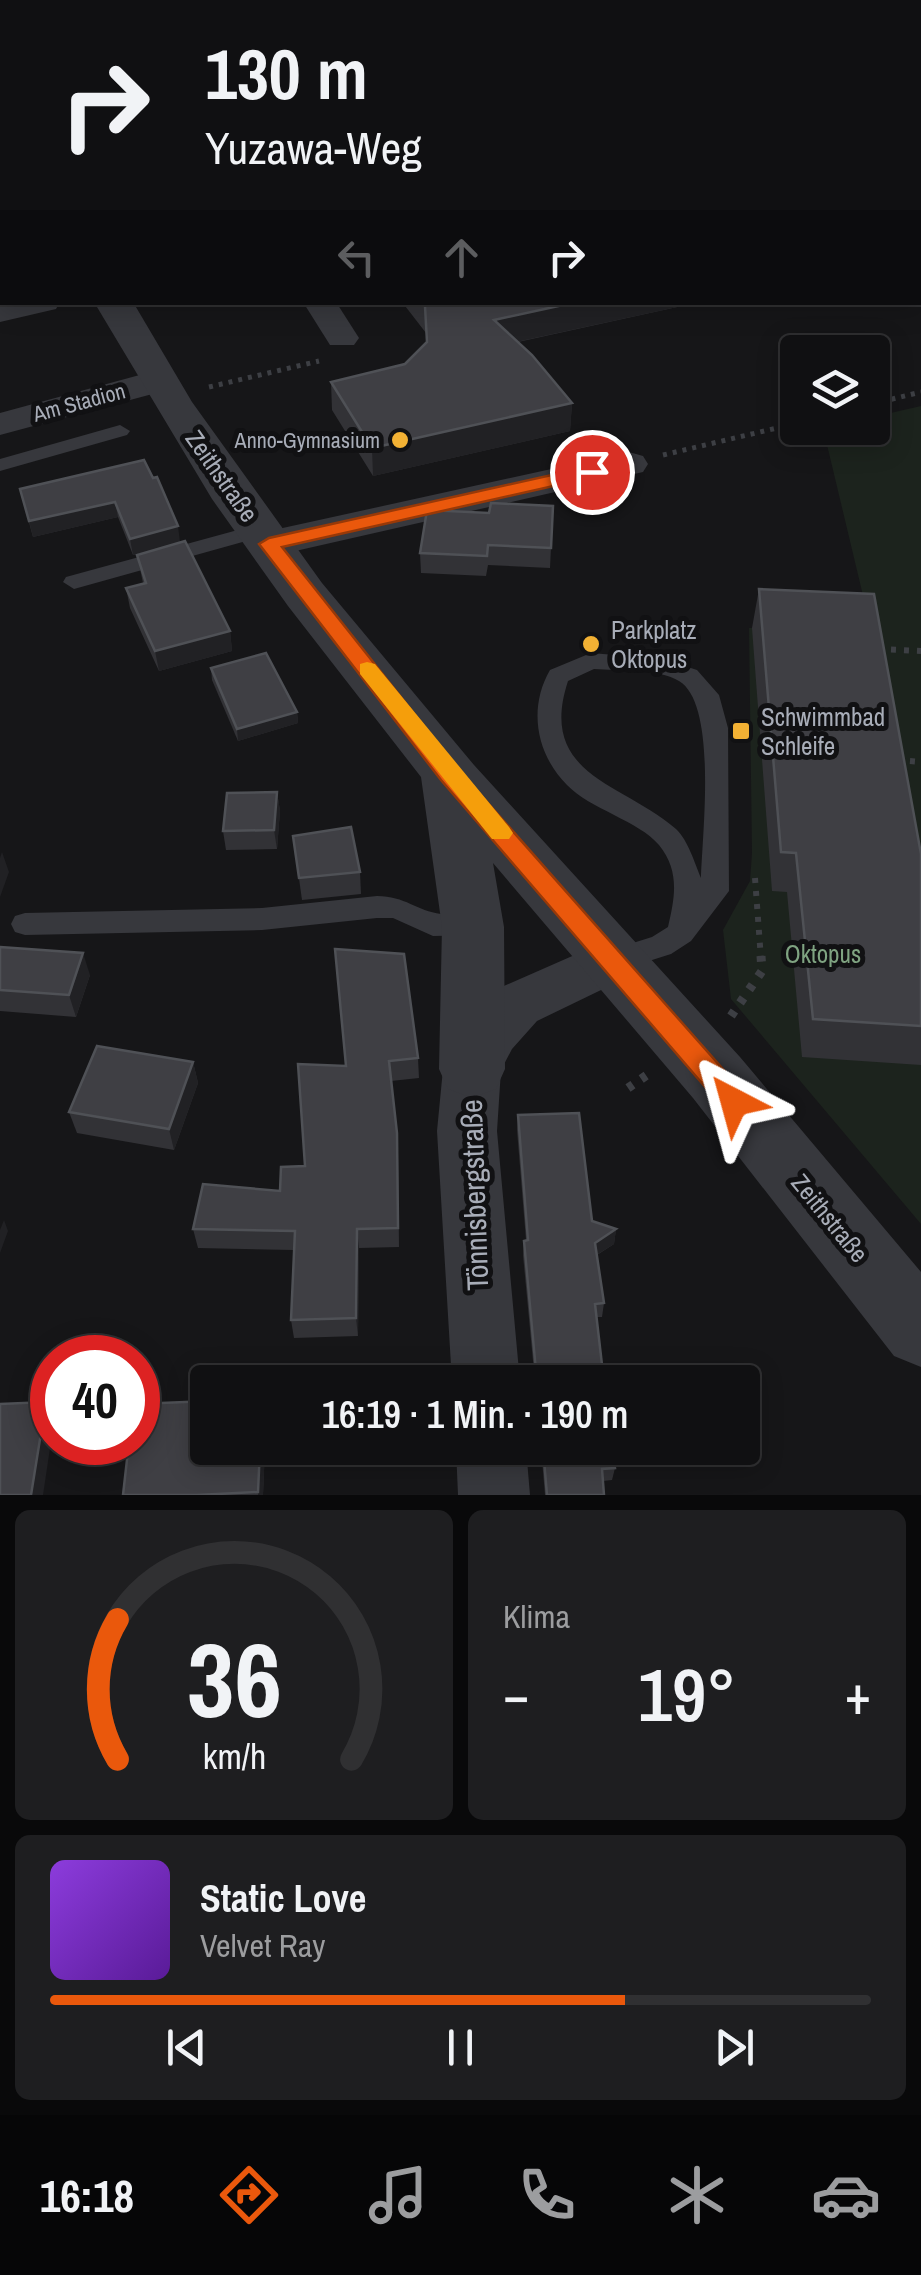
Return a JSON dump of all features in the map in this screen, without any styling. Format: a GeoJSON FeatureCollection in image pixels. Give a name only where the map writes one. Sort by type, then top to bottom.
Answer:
{"type":"FeatureCollection","features":[{"type":"Feature","properties":{"kind":"street"},"geometry":{"type":"LineString","coordinates":[[0,312],[31,305]]}},
{"type":"Feature","properties":{"kind":"street","name":"Zeithstraße"},"geometry":{"type":"LineString","coordinates":[[115,305],[177,386],[264,537],[449,774],[688,1045],[921,1330]]}},
{"type":"Feature","properties":{"kind":"street"},"geometry":{"type":"LineString","coordinates":[[321,305],[342,338]]}},
{"type":"Feature","properties":{"kind":"street","name":"Am Stadion"},"geometry":{"type":"LineString","coordinates":[[0,424],[177,386]]}},
{"type":"Feature","properties":{"kind":"street"},"geometry":{"type":"LineString","coordinates":[[264,537],[630,464]]}},
{"type":"Feature","properties":{"kind":"street"},"geometry":{"type":"LineString","coordinates":[[449,774],[474,927],[472,1069]]}},
{"type":"Feature","properties":{"kind":"street","name":"Tönnisbergstraße"},"geometry":{"type":"LineString","coordinates":[[485,1365],[467,1131],[472,1069],[492,1032],[517,1005],[611,961]]}},
{"type":"Feature","properties":{"kind":"street"},"geometry":{"type":"LineString","coordinates":[[492,1465],[494,1495]]}},
{"type":"Feature","properties":{"kind":"lane"},"geometry":{"type":"LineString","coordinates":[[0,466],[120,430]]}},
{"type":"Feature","properties":{"kind":"lane"},"geometry":{"type":"LineString","coordinates":[[74,582],[264,537]]}},
{"type":"Feature","properties":{"kind":"lane"},"geometry":{"type":"LineString","coordinates":[[611,961],[661,946],[682,933],[716,891],[716,728],[707,695],[689,676],[662,667],[591,662],[558,676],[547,709],[554,744],[576,778],[669,838],[690,885],[682,933]]}},
{"type":"Feature","properties":{"kind":"lane"},"geometry":{"type":"LineString","coordinates":[[25,924],[262,919],[387,907],[433,925],[474,927]]}},
{"type":"Feature","properties":{"kind":"path"},"geometry":{"type":"LineString","coordinates":[[177,386],[351,352],[342,338]]}},
{"type":"Feature","properties":{"kind":"path"},"geometry":{"type":"LineString","coordinates":[[890,400],[921,392]]}},
{"type":"Feature","properties":{"kind":"path"},"geometry":{"type":"LineString","coordinates":[[630,464],[780,426]]}},
{"type":"Feature","properties":{"kind":"path"},"geometry":{"type":"LineString","coordinates":[[866,648],[921,651]]}},
{"type":"Feature","properties":{"kind":"path"},"geometry":{"type":"LineString","coordinates":[[886,760],[921,762]]}},
{"type":"Feature","properties":{"kind":"path"},"geometry":{"type":"LineString","coordinates":[[729,1018],[762,971],[754,869]]}},
{"type":"Feature","properties":{"kind":"green space","name":"Oktopus"},"geometry":{"type":"Polygon","coordinates":[[[921,406],[921,1224],[731,999],[723,930],[750,881],[749,628],[871,629],[827,445],[890,445],[890,413],[921,406]]]}},
{"type":"Feature","properties":{"kind":"building"},"geometry":{"type":"Polygon","coordinates":[[[563,305],[494,320],[532,355],[572,403],[372,448],[331,382],[405,364],[427,342],[425,306],[563,305]]]}},
{"type":"Feature","properties":{"kind":"building"},"geometry":{"type":"Polygon","coordinates":[[[144,460],[153,478],[157,477],[178,526],[130,539],[115,502],[29,521],[20,489],[144,460]]]}},
{"type":"Feature","properties":{"kind":"building"},"geometry":{"type":"Polygon","coordinates":[[[491,503],[553,506],[551,548],[488,545],[487,556],[420,553],[427,510],[489,513],[491,503]]]}},
{"type":"Feature","properties":{"kind":"building"},"geometry":{"type":"Polygon","coordinates":[[[185,541],[230,631],[155,651],[126,588],[146,583],[137,555],[185,541]]]}},
{"type":"Feature","properties":{"kind":"building"},"geometry":{"type":"Polygon","coordinates":[[[759,589],[874,594],[921,854],[921,1026],[813,1019],[796,853],[781,852],[759,589]]]}},
{"type":"Feature","properties":{"kind":"building"},"geometry":{"type":"Polygon","coordinates":[[[266,653],[297,712],[237,729],[211,668],[266,653]]]}},
{"type":"Feature","properties":{"kind":"building"},"geometry":{"type":"Polygon","coordinates":[[[277,792],[274,830],[223,831],[227,793],[277,792]]]}},
{"type":"Feature","properties":{"kind":"building"},"geometry":{"type":"Polygon","coordinates":[[[351,827],[360,872],[299,878],[293,836],[351,827]]]}},
{"type":"Feature","properties":{"kind":"building"},"geometry":{"type":"Polygon","coordinates":[[[0,947],[83,953],[69,995],[0,990],[0,947]]]}},
{"type":"Feature","properties":{"kind":"building"},"geometry":{"type":"Polygon","coordinates":[[[335,949],[404,954],[418,1058],[389,1061],[397,1133],[398,1228],[357,1229],[356,1318],[291,1320],[295,1231],[193,1229],[203,1184],[280,1191],[281,1167],[305,1166],[298,1064],[346,1066],[335,949]]]}},
{"type":"Feature","properties":{"kind":"building"},"geometry":{"type":"Polygon","coordinates":[[[97,1046],[193,1062],[169,1129],[69,1112],[97,1046]]]}},
{"type":"Feature","properties":{"kind":"building"},"geometry":{"type":"Polygon","coordinates":[[[579,1113],[592,1221],[616,1229],[595,1243],[604,1303],[595,1304],[602,1365],[535,1365],[518,1115],[579,1113]]]}},
{"type":"Feature","properties":{"kind":"building"},"geometry":{"type":"Polygon","coordinates":[[[190,1402],[190,1465],[259,1465],[258,1492],[123,1495],[126,1465],[160,1465],[160,1403],[190,1402]]]}},
{"type":"Feature","properties":{"kind":"building"},"geometry":{"type":"Polygon","coordinates":[[[30,1403],[30,1465],[36,1465],[31,1495],[0,1495],[0,1404],[30,1403]]]}},
{"type":"Feature","properties":{"kind":"building"},"geometry":{"type":"Polygon","coordinates":[[[544,1465],[615,1465],[602,1469],[604,1495],[547,1495],[544,1465]]]}},
{"type":"Feature","properties":{"kind":"slow traffic"},"geometry":{"type":"LineString","coordinates":[[367,669],[501,833]]}},
{"type":"Feature","properties":{"kind":"place","name":"Anno-Gymnasium"},"geometry":{"type":"Point","coordinates":[400,440]}},
{"type":"Feature","properties":{"kind":"place","name":"Parkplatz Oktopus"},"geometry":{"type":"Point","coordinates":[591,644]}},
{"type":"Feature","properties":{"kind":"place","name":"Schwimmbad Schleife"},"geometry":{"type":"Point","coordinates":[741,731]}},
{"type":"Feature","properties":{"kind":"route"},"geometry":{"type":"LineString","coordinates":[[592,472],[269,544],[449,774],[734,1102]]}}]}
